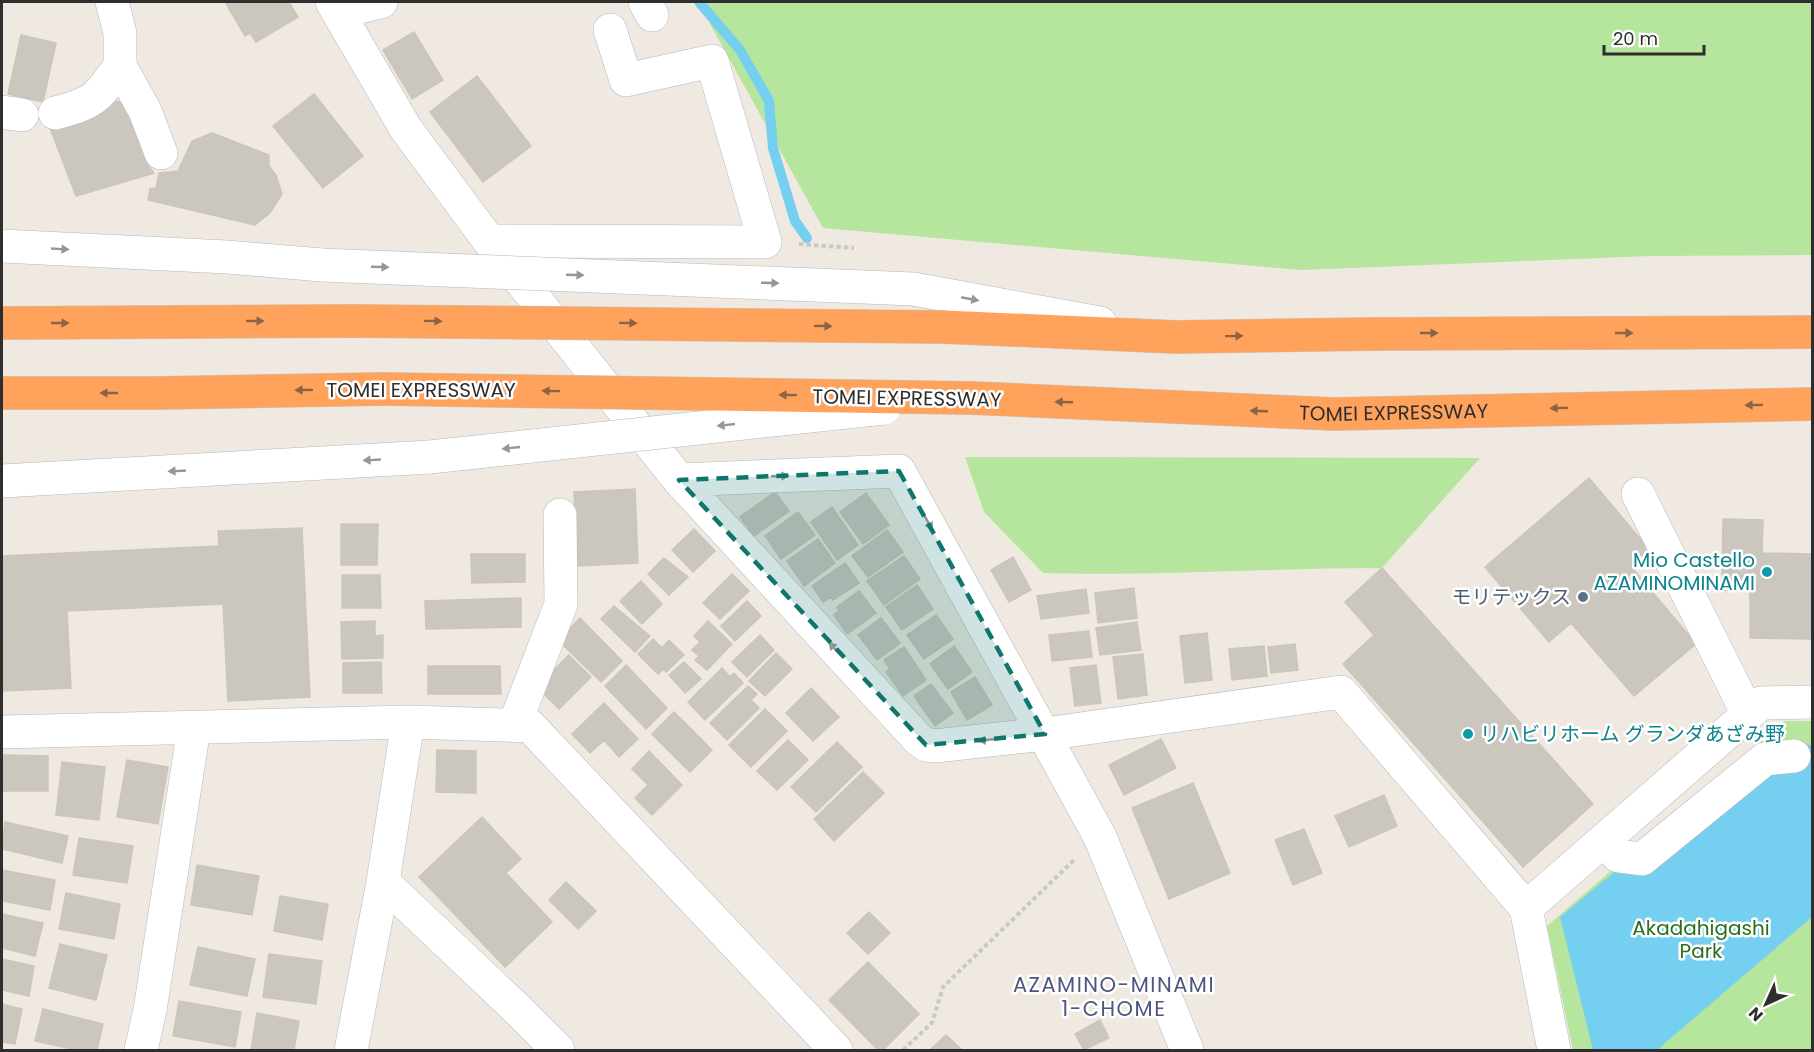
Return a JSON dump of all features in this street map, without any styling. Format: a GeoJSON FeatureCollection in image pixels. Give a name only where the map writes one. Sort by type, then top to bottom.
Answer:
{"type":"FeatureCollection","features":[{"type":"Feature","properties":{"kind":"highway"},"geometry":{"type":"LineString","coordinates":[[2,323],[354,321],[944,327],[1176,338],[1375,334],[1812,332]]}},
{"type":"Feature","properties":{"kind":"highway","name":"TOMEI EXPRESSWAY"},"geometry":{"type":"LineString","coordinates":[[2,393],[157,393],[384,388],[972,398],[1334,414],[1812,404]]}},
{"type":"Feature","properties":{"kind":"street"},"geometry":{"type":"LineString","coordinates":[[112,2],[120,33],[120,66],[144,111],[161,153]]}},
{"type":"Feature","properties":{"kind":"street"},"geometry":{"type":"LineString","coordinates":[[381,2],[335,7],[406,129],[489,242],[679,480],[926,746],[1046,734],[1341,692],[1526,908],[1554,1050]]}},
{"type":"Feature","properties":{"kind":"street"},"geometry":{"type":"LineString","coordinates":[[489,242],[765,242],[712,61],[626,80],[610,30]]}},
{"type":"Feature","properties":{"kind":"street"},"geometry":{"type":"LineString","coordinates":[[55,113],[87,105],[102,92],[120,66]]}},
{"type":"Feature","properties":{"kind":"street"},"geometry":{"type":"LineString","coordinates":[[2,246],[227,257],[322,265],[913,289],[1176,338]]}},
{"type":"Feature","properties":{"kind":"street"},"geometry":{"type":"LineString","coordinates":[[2,481],[430,457],[972,398]]}},
{"type":"Feature","properties":{"kind":"street"},"geometry":{"type":"LineString","coordinates":[[679,480],[899,471],[1101,837],[1187,1050]]}},
{"type":"Feature","properties":{"kind":"street"},"geometry":{"type":"LineString","coordinates":[[1638,495],[1748,714]]}},
{"type":"Feature","properties":{"kind":"street"},"geometry":{"type":"LineString","coordinates":[[514,726],[561,604],[560,515]]}},
{"type":"Feature","properties":{"kind":"street"},"geometry":{"type":"LineString","coordinates":[[1526,908],[1761,703],[1812,702]]}},
{"type":"Feature","properties":{"kind":"street"},"geometry":{"type":"LineString","coordinates":[[351,1050],[383,882],[408,722]]}},
{"type":"Feature","properties":{"kind":"street"},"geometry":{"type":"LineString","coordinates":[[2,732],[408,722],[530,726],[836,1050]]}},
{"type":"Feature","properties":{"kind":"street"},"geometry":{"type":"LineString","coordinates":[[141,1050],[152,998],[194,728]]}},
{"type":"Feature","properties":{"kind":"street"},"geometry":{"type":"LineString","coordinates":[[1604,840],[1618,856],[1642,859],[1766,759],[1794,756]]}},
{"type":"Feature","properties":{"kind":"street"},"geometry":{"type":"LineString","coordinates":[[383,882],[558,1050]]}},
{"type":"Feature","properties":{"kind":"path"},"geometry":{"type":"LineString","coordinates":[[765,242],[854,248]]}},
{"type":"Feature","properties":{"kind":"path"},"geometry":{"type":"LineString","coordinates":[[903,1050],[932,1023],[943,987],[1101,837]]}},
{"type":"Feature","properties":{"kind":"highlighted area"},"geometry":{"type":"Polygon","coordinates":[[[899,471],[1045,734],[926,745],[679,480],[899,471]]]}},
{"type":"Feature","properties":{"kind":"green space"},"geometry":{"type":"Polygon","coordinates":[[[705,2],[1812,2],[1812,255],[1650,256],[1301,270],[823,228],[710,24],[705,2]]]}},
{"type":"Feature","properties":{"kind":"green space"},"geometry":{"type":"Polygon","coordinates":[[[965,457],[1480,458],[1382,568],[1085,574],[1043,573],[984,512],[965,457]]]}},
{"type":"Feature","properties":{"kind":"green space","name":"Akadahigashi Park"},"geometry":{"type":"Polygon","coordinates":[[[1785,721],[1812,721],[1812,1050],[1573,1050],[1547,926],[1785,721]]]}},
{"type":"Feature","properties":{"kind":"water","name":"Akadahigashi Park"},"geometry":{"type":"Polygon","coordinates":[[[1769,744],[1812,745],[1812,917],[1657,1050],[1593,1050],[1560,917],[1769,744]]]}},
{"type":"Feature","properties":{"kind":"building"},"geometry":{"type":"Polygon","coordinates":[[[225,2],[289,2],[298,17],[256,42],[250,33],[245,36],[225,2]]]}},
{"type":"Feature","properties":{"kind":"building"},"geometry":{"type":"Polygon","coordinates":[[[414,32],[443,80],[412,99],[383,50],[414,32]]]}},
{"type":"Feature","properties":{"kind":"building"},"geometry":{"type":"Polygon","coordinates":[[[21,35],[56,43],[43,102],[8,94],[21,35]]]}},
{"type":"Feature","properties":{"kind":"building"},"geometry":{"type":"Polygon","coordinates":[[[477,76],[531,146],[483,182],[430,112],[477,76]]]}},
{"type":"Feature","properties":{"kind":"building"},"geometry":{"type":"Polygon","coordinates":[[[314,94],[363,156],[323,188],[273,126],[314,94]]]}},
{"type":"Feature","properties":{"kind":"building"},"geometry":{"type":"Polygon","coordinates":[[[121,101],[136,122],[147,164],[154,173],[76,196],[50,128],[107,103],[121,101]]]}},
{"type":"Feature","properties":{"kind":"building"},"geometry":{"type":"Polygon","coordinates":[[[212,133],[269,155],[269,166],[276,175],[282,194],[270,213],[255,225],[148,200],[150,189],[156,188],[159,173],[178,171],[192,141],[212,133]]]}},
{"type":"Feature","properties":{"kind":"building","name":"モリテックス"},"geometry":{"type":"Polygon","coordinates":[[[1589,478],[1653,554],[1634,570],[1696,644],[1634,696],[1571,623],[1549,642],[1485,567],[1589,478]]]}},
{"type":"Feature","properties":{"kind":"building"},"geometry":{"type":"Polygon","coordinates":[[[635,489],[638,563],[577,566],[574,492],[635,489]]]}},
{"type":"Feature","properties":{"kind":"building"},"geometry":{"type":"Polygon","coordinates":[[[775,492],[789,511],[754,536],[740,517],[775,492]]]}},
{"type":"Feature","properties":{"kind":"building"},"geometry":{"type":"Polygon","coordinates":[[[866,493],[889,525],[863,544],[840,512],[866,493]]]}},
{"type":"Feature","properties":{"kind":"building"},"geometry":{"type":"Polygon","coordinates":[[[832,507],[858,545],[837,560],[811,522],[832,507]]]}},
{"type":"Feature","properties":{"kind":"building"},"geometry":{"type":"Polygon","coordinates":[[[798,512],[815,535],[781,559],[765,536],[798,512]]]}},
{"type":"Feature","properties":{"kind":"building","name":"Mio Castello AZAMINOMINAMI"},"geometry":{"type":"Polygon","coordinates":[[[1723,519],[1763,520],[1762,553],[1812,554],[1812,639],[1750,638],[1750,590],[1722,590],[1723,519]]]}},
{"type":"Feature","properties":{"kind":"building"},"geometry":{"type":"Polygon","coordinates":[[[341,524],[378,524],[377,565],[341,565],[341,524]]]}},
{"type":"Feature","properties":{"kind":"building"},"geometry":{"type":"Polygon","coordinates":[[[302,528],[310,697],[228,701],[223,604],[67,611],[71,688],[3,691],[2,556],[219,546],[218,531],[302,528]]]}},
{"type":"Feature","properties":{"kind":"building"},"geometry":{"type":"Polygon","coordinates":[[[694,529],[715,551],[693,572],[672,550],[694,529]]]}},
{"type":"Feature","properties":{"kind":"building"},"geometry":{"type":"Polygon","coordinates":[[[887,530],[903,552],[868,577],[852,556],[887,530]]]}},
{"type":"Feature","properties":{"kind":"building"},"geometry":{"type":"Polygon","coordinates":[[[818,539],[835,563],[804,586],[787,561],[818,539]]]}},
{"type":"Feature","properties":{"kind":"building"},"geometry":{"type":"Polygon","coordinates":[[[471,554],[525,554],[525,582],[472,583],[471,554]]]}},
{"type":"Feature","properties":{"kind":"building"},"geometry":{"type":"Polygon","coordinates":[[[904,556],[920,579],[884,605],[867,581],[904,556]]]}},
{"type":"Feature","properties":{"kind":"building"},"geometry":{"type":"Polygon","coordinates":[[[1013,557],[1031,590],[1009,602],[991,570],[1013,557]]]}},
{"type":"Feature","properties":{"kind":"building"},"geometry":{"type":"Polygon","coordinates":[[[664,558],[688,577],[669,595],[648,574],[664,558]]]}},
{"type":"Feature","properties":{"kind":"building"},"geometry":{"type":"Polygon","coordinates":[[[845,563],[859,583],[833,600],[831,597],[823,602],[812,586],[845,563]]]}},
{"type":"Feature","properties":{"kind":"building","name":"リハビリホーム グランダあざみ野"},"geometry":{"type":"Polygon","coordinates":[[[1382,568],[1593,804],[1523,867],[1343,664],[1374,635],[1345,602],[1382,568]]]}},
{"type":"Feature","properties":{"kind":"building"},"geometry":{"type":"Polygon","coordinates":[[[732,574],[749,591],[720,619],[703,603],[732,574]]]}},
{"type":"Feature","properties":{"kind":"building"},"geometry":{"type":"Polygon","coordinates":[[[342,575],[380,575],[381,608],[342,608],[342,575]]]}},
{"type":"Feature","properties":{"kind":"building"},"geometry":{"type":"Polygon","coordinates":[[[641,581],[662,604],[642,624],[620,601],[641,581]]]}},
{"type":"Feature","properties":{"kind":"building"},"geometry":{"type":"Polygon","coordinates":[[[917,585],[933,609],[902,630],[886,607],[917,585]]]}},
{"type":"Feature","properties":{"kind":"building"},"geometry":{"type":"Polygon","coordinates":[[[1134,588],[1137,618],[1098,623],[1095,593],[1134,588]]]}},
{"type":"Feature","properties":{"kind":"building"},"geometry":{"type":"Polygon","coordinates":[[[1086,589],[1089,613],[1041,619],[1037,596],[1086,589]]]}},
{"type":"Feature","properties":{"kind":"building"},"geometry":{"type":"Polygon","coordinates":[[[859,591],[876,613],[847,634],[834,615],[839,611],[837,607],[859,591]]]}},
{"type":"Feature","properties":{"kind":"building"},"geometry":{"type":"Polygon","coordinates":[[[521,598],[521,627],[426,629],[425,601],[521,598]]]}},
{"type":"Feature","properties":{"kind":"building"},"geometry":{"type":"Polygon","coordinates":[[[747,601],[761,616],[735,641],[721,626],[747,601]]]}},
{"type":"Feature","properties":{"kind":"building"},"geometry":{"type":"Polygon","coordinates":[[[614,606],[650,636],[635,652],[601,619],[614,606]]]}},
{"type":"Feature","properties":{"kind":"building"},"geometry":{"type":"Polygon","coordinates":[[[936,615],[953,639],[924,659],[907,635],[936,615]]]}},
{"type":"Feature","properties":{"kind":"building"},"geometry":{"type":"Polygon","coordinates":[[[580,618],[622,661],[601,682],[558,640],[580,618]]]}},
{"type":"Feature","properties":{"kind":"building"},"geometry":{"type":"Polygon","coordinates":[[[881,618],[900,643],[877,660],[858,635],[881,618]]]}},
{"type":"Feature","properties":{"kind":"building"},"geometry":{"type":"Polygon","coordinates":[[[375,621],[375,636],[383,635],[383,658],[342,659],[341,622],[375,621]]]}},
{"type":"Feature","properties":{"kind":"building"},"geometry":{"type":"Polygon","coordinates":[[[708,621],[732,644],[707,670],[695,660],[699,656],[692,650],[700,642],[694,636],[708,621]]]}},
{"type":"Feature","properties":{"kind":"building"},"geometry":{"type":"Polygon","coordinates":[[[1137,622],[1141,650],[1100,655],[1096,628],[1137,622]]]}},
{"type":"Feature","properties":{"kind":"building"},"geometry":{"type":"Polygon","coordinates":[[[1089,631],[1092,657],[1052,661],[1049,635],[1089,631]]]}},
{"type":"Feature","properties":{"kind":"building"},"geometry":{"type":"Polygon","coordinates":[[[1207,633],[1212,680],[1185,683],[1180,636],[1207,633]]]}},
{"type":"Feature","properties":{"kind":"building"},"geometry":{"type":"Polygon","coordinates":[[[760,635],[774,650],[747,677],[732,662],[760,635]]]}},
{"type":"Feature","properties":{"kind":"building"},"geometry":{"type":"Polygon","coordinates":[[[653,639],[662,648],[669,640],[684,655],[666,672],[664,669],[658,674],[638,654],[653,639]]]}},
{"type":"Feature","properties":{"kind":"building"},"geometry":{"type":"Polygon","coordinates":[[[1295,644],[1298,670],[1271,673],[1268,647],[1295,644]]]}},
{"type":"Feature","properties":{"kind":"building"},"geometry":{"type":"Polygon","coordinates":[[[954,646],[972,672],[948,689],[930,664],[954,646]]]}},
{"type":"Feature","properties":{"kind":"building"},"geometry":{"type":"Polygon","coordinates":[[[1264,646],[1267,676],[1232,680],[1229,649],[1264,646]]]}},
{"type":"Feature","properties":{"kind":"building"},"geometry":{"type":"Polygon","coordinates":[[[904,647],[926,680],[903,696],[886,672],[890,669],[884,660],[904,647]]]}},
{"type":"Feature","properties":{"kind":"building"},"geometry":{"type":"Polygon","coordinates":[[[776,653],[792,669],[765,696],[749,681],[776,653]]]}},
{"type":"Feature","properties":{"kind":"building"},"geometry":{"type":"Polygon","coordinates":[[[1143,654],[1147,695],[1118,699],[1113,657],[1143,654]]]}},
{"type":"Feature","properties":{"kind":"building"},"geometry":{"type":"Polygon","coordinates":[[[569,655],[591,677],[559,709],[540,690],[546,678],[569,655]]]}},
{"type":"Feature","properties":{"kind":"building"},"geometry":{"type":"Polygon","coordinates":[[[381,662],[382,693],[343,693],[343,663],[381,662]]]}},
{"type":"Feature","properties":{"kind":"building"},"geometry":{"type":"Polygon","coordinates":[[[684,662],[701,679],[685,693],[669,675],[684,662]]]}},
{"type":"Feature","properties":{"kind":"building"},"geometry":{"type":"Polygon","coordinates":[[[626,665],[667,708],[646,729],[605,686],[626,665]]]}},
{"type":"Feature","properties":{"kind":"building"},"geometry":{"type":"Polygon","coordinates":[[[1096,665],[1101,703],[1075,706],[1070,668],[1096,665]]]}},
{"type":"Feature","properties":{"kind":"building"},"geometry":{"type":"Polygon","coordinates":[[[428,666],[500,666],[501,694],[428,694],[428,666]]]}},
{"type":"Feature","properties":{"kind":"building"},"geometry":{"type":"Polygon","coordinates":[[[722,668],[730,677],[734,673],[743,683],[705,720],[688,702],[722,668]]]}},
{"type":"Feature","properties":{"kind":"building"},"geometry":{"type":"Polygon","coordinates":[[[975,677],[992,705],[967,720],[951,692],[975,677]]]}},
{"type":"Feature","properties":{"kind":"building"},"geometry":{"type":"Polygon","coordinates":[[[931,684],[953,713],[935,726],[914,696],[931,684]]]}},
{"type":"Feature","properties":{"kind":"building"},"geometry":{"type":"Polygon","coordinates":[[[748,686],[757,694],[751,700],[759,708],[727,740],[710,723],[748,686]]]}},
{"type":"Feature","properties":{"kind":"building"},"geometry":{"type":"Polygon","coordinates":[[[811,688],[839,717],[813,741],[786,713],[811,688]]]}},
{"type":"Feature","properties":{"kind":"building"},"geometry":{"type":"Polygon","coordinates":[[[604,703],[638,739],[619,757],[604,740],[590,753],[572,734],[604,703]]]}},
{"type":"Feature","properties":{"kind":"building"},"geometry":{"type":"Polygon","coordinates":[[[765,709],[787,731],[751,767],[729,745],[765,709]]]}},
{"type":"Feature","properties":{"kind":"building"},"geometry":{"type":"Polygon","coordinates":[[[674,712],[712,750],[690,772],[652,734],[674,712]]]}},
{"type":"Feature","properties":{"kind":"building"},"geometry":{"type":"Polygon","coordinates":[[[1161,739],[1176,768],[1124,795],[1109,765],[1161,739]]]}},
{"type":"Feature","properties":{"kind":"building"},"geometry":{"type":"Polygon","coordinates":[[[788,740],[808,760],[777,790],[757,771],[788,740]]]}},
{"type":"Feature","properties":{"kind":"building"},"geometry":{"type":"Polygon","coordinates":[[[837,742],[862,767],[816,812],[791,787],[837,742]]]}},
{"type":"Feature","properties":{"kind":"building"},"geometry":{"type":"Polygon","coordinates":[[[437,750],[476,751],[476,793],[436,792],[437,750]]]}},
{"type":"Feature","properties":{"kind":"building"},"geometry":{"type":"Polygon","coordinates":[[[649,751],[682,785],[652,815],[635,798],[648,785],[632,769],[649,751]]]}},
{"type":"Feature","properties":{"kind":"building"},"geometry":{"type":"Polygon","coordinates":[[[2,755],[48,756],[48,791],[2,791],[2,755]]]}},
{"type":"Feature","properties":{"kind":"building"},"geometry":{"type":"Polygon","coordinates":[[[127,760],[168,767],[158,824],[117,817],[127,760]]]}},
{"type":"Feature","properties":{"kind":"building"},"geometry":{"type":"Polygon","coordinates":[[[62,762],[105,767],[99,820],[56,815],[62,762]]]}},
{"type":"Feature","properties":{"kind":"building"},"geometry":{"type":"Polygon","coordinates":[[[863,772],[884,793],[834,841],[814,819],[863,772]]]}},
{"type":"Feature","properties":{"kind":"building"},"geometry":{"type":"Polygon","coordinates":[[[1193,783],[1230,873],[1169,899],[1132,808],[1193,783]]]}},
{"type":"Feature","properties":{"kind":"building"},"geometry":{"type":"Polygon","coordinates":[[[1384,795],[1397,826],[1349,847],[1335,816],[1384,795]]]}},
{"type":"Feature","properties":{"kind":"building"},"geometry":{"type":"Polygon","coordinates":[[[482,817],[521,859],[506,873],[552,922],[505,967],[419,877],[482,817]]]}},
{"type":"Feature","properties":{"kind":"building"},"geometry":{"type":"Polygon","coordinates":[[[5,822],[68,836],[62,863],[2,849],[5,822]]]}},
{"type":"Feature","properties":{"kind":"building"},"geometry":{"type":"Polygon","coordinates":[[[1304,829],[1322,873],[1293,885],[1275,840],[1304,829]]]}},
{"type":"Feature","properties":{"kind":"building"},"geometry":{"type":"Polygon","coordinates":[[[79,838],[133,846],[127,883],[73,875],[79,838]]]}},
{"type":"Feature","properties":{"kind":"building"},"geometry":{"type":"Polygon","coordinates":[[[197,865],[259,876],[252,915],[191,905],[197,865]]]}},
{"type":"Feature","properties":{"kind":"building"},"geometry":{"type":"Polygon","coordinates":[[[2,870],[55,880],[50,910],[2,901],[2,870]]]}},
{"type":"Feature","properties":{"kind":"building"},"geometry":{"type":"Polygon","coordinates":[[[566,882],[596,911],[578,929],[549,900],[566,882]]]}},
{"type":"Feature","properties":{"kind":"building"},"geometry":{"type":"Polygon","coordinates":[[[66,893],[120,904],[114,939],[59,929],[66,893]]]}},
{"type":"Feature","properties":{"kind":"building"},"geometry":{"type":"Polygon","coordinates":[[[280,896],[328,904],[322,940],[274,931],[280,896]]]}},
{"type":"Feature","properties":{"kind":"building"},"geometry":{"type":"Polygon","coordinates":[[[869,912],[890,933],[868,954],[847,933],[869,912]]]}},
{"type":"Feature","properties":{"kind":"building"},"geometry":{"type":"Polygon","coordinates":[[[2,914],[43,923],[35,956],[2,948],[2,914]]]}},
{"type":"Feature","properties":{"kind":"building"},"geometry":{"type":"Polygon","coordinates":[[[60,944],[107,955],[96,1000],[49,988],[60,944]]]}},
{"type":"Feature","properties":{"kind":"building"},"geometry":{"type":"Polygon","coordinates":[[[198,947],[255,959],[247,996],[190,985],[198,947]]]}},
{"type":"Feature","properties":{"kind":"building"},"geometry":{"type":"Polygon","coordinates":[[[269,954],[322,961],[316,1004],[263,997],[269,954]]]}},
{"type":"Feature","properties":{"kind":"building"},"geometry":{"type":"Polygon","coordinates":[[[2,959],[34,966],[29,996],[2,990],[2,959]]]}},
{"type":"Feature","properties":{"kind":"building"},"geometry":{"type":"Polygon","coordinates":[[[868,962],[919,1014],[883,1050],[878,1050],[829,1000],[868,962]]]}},
{"type":"Feature","properties":{"kind":"building"},"geometry":{"type":"Polygon","coordinates":[[[179,1001],[241,1012],[235,1047],[173,1036],[179,1001]]]}},
{"type":"Feature","properties":{"kind":"building"},"geometry":{"type":"Polygon","coordinates":[[[2,1004],[22,1009],[15,1044],[2,1042],[2,1004]]]}},
{"type":"Feature","properties":{"kind":"building"},"geometry":{"type":"Polygon","coordinates":[[[43,1009],[103,1024],[97,1050],[76,1050],[35,1041],[43,1009]]]}},
{"type":"Feature","properties":{"kind":"building"},"geometry":{"type":"Polygon","coordinates":[[[257,1013],[299,1021],[294,1050],[251,1050],[257,1013]]]}},
{"type":"Feature","properties":{"kind":"building"},"geometry":{"type":"Polygon","coordinates":[[[1100,1020],[1109,1038],[1084,1050],[1075,1034],[1100,1020]]]}},
{"type":"Feature","properties":{"kind":"building"},"geometry":{"type":"Polygon","coordinates":[[[946,1035],[962,1050],[930,1050],[946,1035]]]}},
{"type":"Feature","properties":{"kind":"waterway"},"geometry":{"type":"LineString","coordinates":[[699,2],[740,50],[769,101],[773,148],[795,221],[807,238]]}},
{"type":"Feature","properties":{"kind":"place","name":"Mio Castello AZAMINOMINAMI"},"geometry":{"type":"Point","coordinates":[1767,572]}},
{"type":"Feature","properties":{"kind":"place","name":"モリテックス"},"geometry":{"type":"Point","coordinates":[1583,597]}},
{"type":"Feature","properties":{"kind":"place","name":"リハビリホーム グランダあざみ野"},"geometry":{"type":"Point","coordinates":[1468,734]}},
{"type":"Feature","properties":{"kind":"district","name":"AZAMINO-MINAMI 1-CHOME"},"geometry":{"type":"Point","coordinates":[1114,996]}}]}
